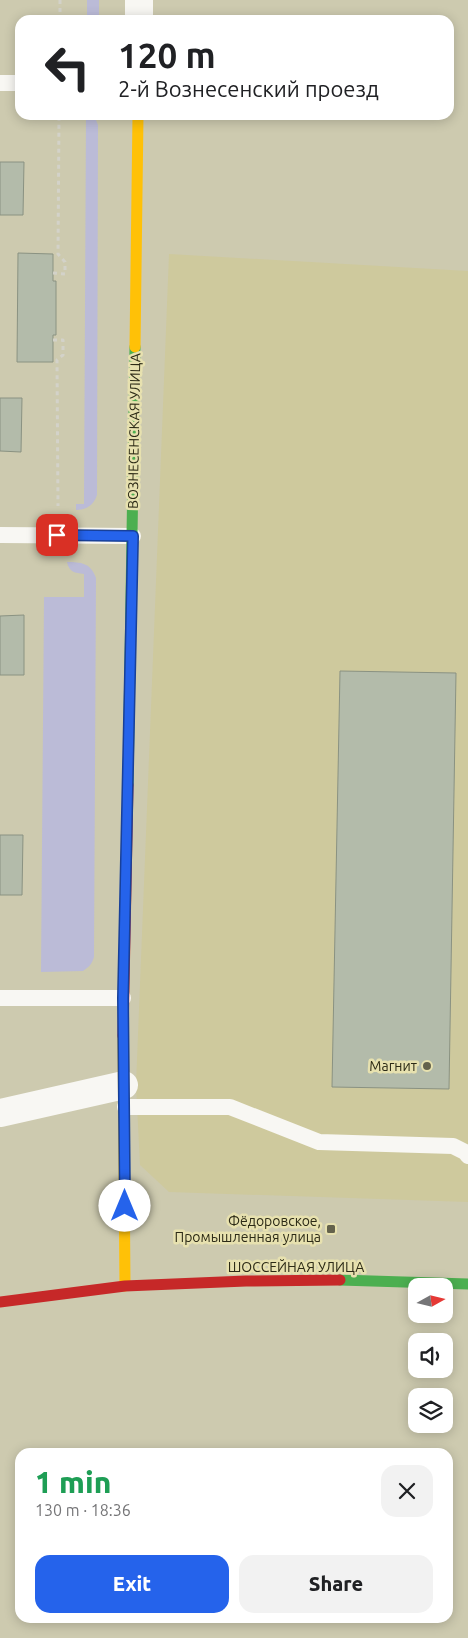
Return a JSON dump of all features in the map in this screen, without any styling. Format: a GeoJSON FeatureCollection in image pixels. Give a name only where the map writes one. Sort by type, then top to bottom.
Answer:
{"type":"FeatureCollection","features":[{"type":"Feature","properties":{"kind":"street"},"geometry":{"type":"LineString","coordinates":[[139,0],[139,15]]}},
{"type":"Feature","properties":{"kind":"street","name":"ВОЗНЕСЕНСКАЯ УЛИЦА"},"geometry":{"type":"LineString","coordinates":[[125,1286],[123,998],[133,536],[138,120]]}},
{"type":"Feature","properties":{"kind":"street"},"geometry":{"type":"LineString","coordinates":[[0,1112],[124,1096]]}},
{"type":"Feature","properties":{"kind":"street","name":"ШОССЕЙНАЯ УЛИЦА"},"geometry":{"type":"LineString","coordinates":[[0,1302],[125,1286],[246,1281],[331,1280],[468,1284]]}},
{"type":"Feature","properties":{"kind":"lane"},"geometry":{"type":"LineString","coordinates":[[0,83],[15,83]]}},
{"type":"Feature","properties":{"kind":"lane"},"geometry":{"type":"LineString","coordinates":[[0,535],[133,536]]}},
{"type":"Feature","properties":{"kind":"lane"},"geometry":{"type":"LineString","coordinates":[[0,998],[123,998]]}},
{"type":"Feature","properties":{"kind":"lane"},"geometry":{"type":"LineString","coordinates":[[124,1096],[230,1108],[319,1142],[453,1146],[465,1152],[468,1156]]}},
{"type":"Feature","properties":{"kind":"path"},"geometry":{"type":"LineString","coordinates":[[60,0],[60,15]]}},
{"type":"Feature","properties":{"kind":"path"},"geometry":{"type":"LineString","coordinates":[[53,273],[65,274],[65,262],[58,254],[59,120]]}},
{"type":"Feature","properties":{"kind":"path"},"geometry":{"type":"LineString","coordinates":[[53,340],[63,340],[63,355],[57,360],[58,514]]}},
{"type":"Feature","properties":{"kind":"shaded area"},"geometry":{"type":"Polygon","coordinates":[[[87,0],[99,0],[99,15],[87,15],[87,0]]]}},
{"type":"Feature","properties":{"kind":"shaded area"},"geometry":{"type":"Polygon","coordinates":[[[86,120],[96,120],[98,125],[97,495],[94,502],[89,506],[76,510],[76,504],[84,504],[86,120]]]}},
{"type":"Feature","properties":{"kind":"shaded area"},"geometry":{"type":"Polygon","coordinates":[[[169,254],[468,271],[468,1202],[169,1192],[140,1165],[136,1085],[169,254]]]}},
{"type":"Feature","properties":{"kind":"shaded area"},"geometry":{"type":"Polygon","coordinates":[[[67,562],[85,564],[91,569],[96,578],[94,957],[90,965],[83,971],[41,972],[44,597],[84,597],[84,574],[73,571],[69,568],[67,562]]]}},
{"type":"Feature","properties":{"kind":"building"},"geometry":{"type":"Polygon","coordinates":[[[0,162],[24,162],[23,215],[0,215],[0,162]]]}},
{"type":"Feature","properties":{"kind":"building"},"geometry":{"type":"Polygon","coordinates":[[[18,253],[53,254],[53,281],[56,281],[56,335],[53,335],[53,362],[17,362],[18,253]]]}},
{"type":"Feature","properties":{"kind":"building"},"geometry":{"type":"Polygon","coordinates":[[[0,398],[22,398],[21,452],[0,451],[0,398]]]}},
{"type":"Feature","properties":{"kind":"building"},"geometry":{"type":"Polygon","coordinates":[[[24,615],[24,675],[0,675],[0,616],[24,615]]]}},
{"type":"Feature","properties":{"kind":"building"},"geometry":{"type":"Polygon","coordinates":[[[340,671],[456,673],[449,1089],[332,1087],[340,671]]]}},
{"type":"Feature","properties":{"kind":"building"},"geometry":{"type":"Polygon","coordinates":[[[0,835],[23,835],[22,895],[0,895],[0,835]]]}},
{"type":"Feature","properties":{"kind":"traffic: fast"},"geometry":{"type":"LineString","coordinates":[[128,785],[135,347]]}},
{"type":"Feature","properties":{"kind":"traffic: fast"},"geometry":{"type":"LineString","coordinates":[[340,1280],[468,1284]]}},
{"type":"Feature","properties":{"kind":"traffic: slow"},"geometry":{"type":"LineString","coordinates":[[135,347],[138,120]]}},
{"type":"Feature","properties":{"kind":"traffic: slow"},"geometry":{"type":"LineString","coordinates":[[123,1036],[125,1286]]}},
{"type":"Feature","properties":{"kind":"traffic: jam"},"geometry":{"type":"LineString","coordinates":[[123,1036],[128,785]]}},
{"type":"Feature","properties":{"kind":"traffic: jam"},"geometry":{"type":"LineString","coordinates":[[0,1302],[125,1286],[246,1281],[340,1280]]}},
{"type":"Feature","properties":{"kind":"place","name":"Магнит"},"geometry":{"type":"Point","coordinates":[427,1066]}},
{"type":"Feature","properties":{"kind":"place","name":"Фёдоровское, Промышленная улица"},"geometry":{"type":"Point","coordinates":[331,1229]}},
{"type":"Feature","properties":{"kind":"route"},"geometry":{"type":"LineString","coordinates":[[57,535],[133,536],[123,998],[125,1206]]}}]}
